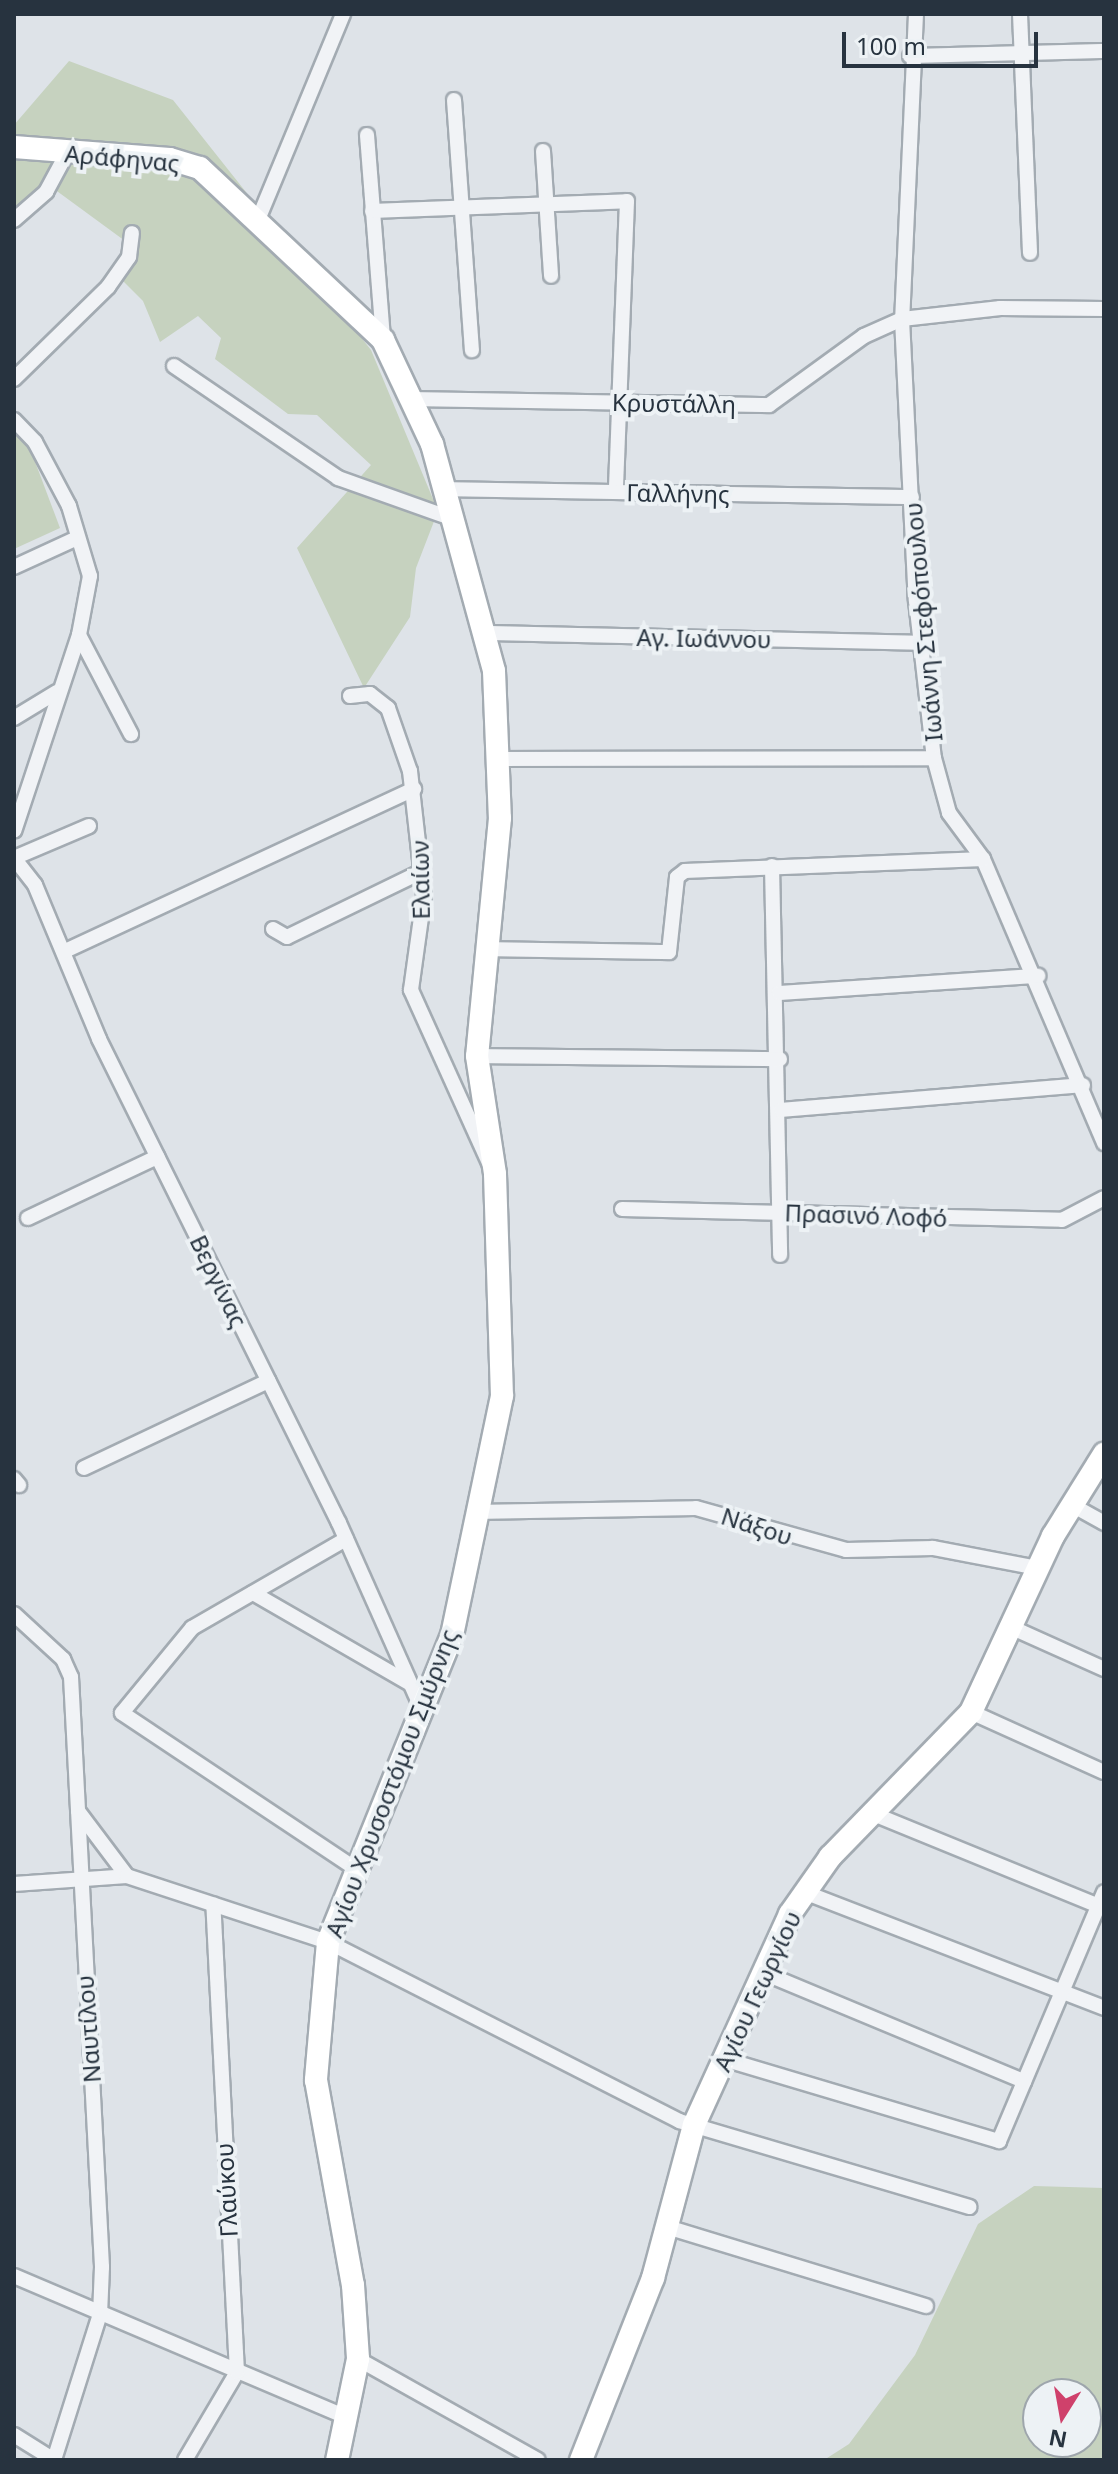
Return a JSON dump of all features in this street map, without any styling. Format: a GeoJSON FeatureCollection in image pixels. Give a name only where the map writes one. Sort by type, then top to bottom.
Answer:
{"type":"FeatureCollection","features":[{"type":"Feature","properties":{"kind":"main road","name":"Αράφηνας"},"geometry":{"type":"LineString","coordinates":[[14,147],[185,162],[218,181],[257,222]]}},
{"type":"Feature","properties":{"kind":"main road","name":"Αγίου Χρυσοστόμου Σμύρνης"},"geometry":{"type":"LineString","coordinates":[[257,222],[383,340],[417,399],[486,633],[500,759],[489,949],[477,1056],[495,1174],[502,1396],[474,1512],[452,1635],[328,1942],[316,2080],[353,2285],[358,2359],[349,2418],[337,2460]]}},
{"type":"Feature","properties":{"kind":"main road","name":"Αγίου Γεωργίου"},"geometry":{"type":"LineString","coordinates":[[581,2460],[653,2278],[664,2226],[694,2125],[804,1892],[971,1712],[1015,1629],[1038,1568],[1104,1454]]}},
{"type":"Feature","properties":{"kind":"street"},"geometry":{"type":"LineString","coordinates":[[257,222],[343,14]]}},
{"type":"Feature","properties":{"kind":"street","name":"Ιωάννη Στεφόπουλου"},"geometry":{"type":"LineString","coordinates":[[916,14],[910,56],[902,319],[922,643],[934,758],[949,813],[983,859],[1038,976],[1104,1143]]}},
{"type":"Feature","properties":{"kind":"street"},"geometry":{"type":"LineString","coordinates":[[1020,14],[1025,54],[1030,253]]}},
{"type":"Feature","properties":{"kind":"street"},"geometry":{"type":"LineString","coordinates":[[910,56],[1104,51]]}},
{"type":"Feature","properties":{"kind":"street"},"geometry":{"type":"LineString","coordinates":[[454,100],[472,350]]}},
{"type":"Feature","properties":{"kind":"street"},"geometry":{"type":"LineString","coordinates":[[367,135],[383,340]]}},
{"type":"Feature","properties":{"kind":"street"},"geometry":{"type":"LineString","coordinates":[[543,151],[551,276]]}},
{"type":"Feature","properties":{"kind":"street"},"geometry":{"type":"LineString","coordinates":[[14,220],[46,192],[67,153]]}},
{"type":"Feature","properties":{"kind":"street"},"geometry":{"type":"LineString","coordinates":[[372,211],[616,198],[630,209],[616,492]]}},
{"type":"Feature","properties":{"kind":"street"},"geometry":{"type":"LineString","coordinates":[[14,379],[108,287],[129,257],[132,233]]}},
{"type":"Feature","properties":{"kind":"street","name":"Κρυστάλλη"},"geometry":{"type":"LineString","coordinates":[[417,399],[769,405],[864,336],[902,319],[1000,308],[1104,309]]}},
{"type":"Feature","properties":{"kind":"street"},"geometry":{"type":"LineString","coordinates":[[174,366],[338,478],[453,519]]}},
{"type":"Feature","properties":{"kind":"street"},"geometry":{"type":"LineString","coordinates":[[14,420],[35,442],[69,506],[89,557],[79,635],[57,692],[14,831]]}},
{"type":"Feature","properties":{"kind":"street","name":"Γαλλήνης"},"geometry":{"type":"LineString","coordinates":[[445,489],[912,497]]}},
{"type":"Feature","properties":{"kind":"street"},"geometry":{"type":"LineString","coordinates":[[69,506],[73,540],[89,557]]}},
{"type":"Feature","properties":{"kind":"street"},"geometry":{"type":"LineString","coordinates":[[14,567],[73,540]]}},
{"type":"Feature","properties":{"kind":"street","name":"Αγ. Ιωάννου"},"geometry":{"type":"LineString","coordinates":[[486,633],[922,643]]}},
{"type":"Feature","properties":{"kind":"street"},"geometry":{"type":"LineString","coordinates":[[79,635],[131,734]]}},
{"type":"Feature","properties":{"kind":"street"},"geometry":{"type":"LineString","coordinates":[[14,718],[57,692]]}},
{"type":"Feature","properties":{"kind":"street","name":"Ελαίων"},"geometry":{"type":"LineString","coordinates":[[350,696],[370,694],[388,708],[414,789],[424,914],[408,971],[411,990],[495,1174]]}},
{"type":"Feature","properties":{"kind":"street"},"geometry":{"type":"LineString","coordinates":[[500,759],[934,758]]}},
{"type":"Feature","properties":{"kind":"street"},"geometry":{"type":"LineString","coordinates":[[65,951],[414,789]]}},
{"type":"Feature","properties":{"kind":"street"},"geometry":{"type":"LineString","coordinates":[[14,858],[89,826]]}},
{"type":"Feature","properties":{"kind":"street","name":"Βεργίνας"},"geometry":{"type":"LineString","coordinates":[[14,858],[65,951],[157,1157],[346,1539],[421,1707]]}},
{"type":"Feature","properties":{"kind":"street"},"geometry":{"type":"LineString","coordinates":[[489,949],[657,952],[675,946],[679,874],[772,866],[983,859]]}},
{"type":"Feature","properties":{"kind":"street"},"geometry":{"type":"LineString","coordinates":[[772,866],[779,993],[780,1255]]}},
{"type":"Feature","properties":{"kind":"street"},"geometry":{"type":"LineString","coordinates":[[273,929],[287,937],[421,872]]}},
{"type":"Feature","properties":{"kind":"street"},"geometry":{"type":"LineString","coordinates":[[779,993],[1038,976]]}},
{"type":"Feature","properties":{"kind":"street"},"geometry":{"type":"LineString","coordinates":[[477,1056],[780,1059]]}},
{"type":"Feature","properties":{"kind":"street"},"geometry":{"type":"LineString","coordinates":[[781,1110],[1083,1085]]}},
{"type":"Feature","properties":{"kind":"street"},"geometry":{"type":"LineString","coordinates":[[28,1218],[157,1157]]}},
{"type":"Feature","properties":{"kind":"street","name":"Πρασινό Λοφό"},"geometry":{"type":"LineString","coordinates":[[622,1209],[1062,1220],[1104,1198]]}},
{"type":"Feature","properties":{"kind":"street"},"geometry":{"type":"LineString","coordinates":[[84,1468],[268,1381]]}},
{"type":"Feature","properties":{"kind":"street"},"geometry":{"type":"LineString","coordinates":[[1072,1505],[1104,1523]]}},
{"type":"Feature","properties":{"kind":"street","name":"Νάξου"},"geometry":{"type":"LineString","coordinates":[[474,1512],[696,1508],[846,1550],[933,1548],[1038,1568]]}},
{"type":"Feature","properties":{"kind":"street"},"geometry":{"type":"LineString","coordinates":[[346,1539],[192,1628],[124,1705],[123,1717],[356,1869]]}},
{"type":"Feature","properties":{"kind":"street"},"geometry":{"type":"LineString","coordinates":[[253,1593],[409,1683]]}},
{"type":"Feature","properties":{"kind":"street","name":"Ναυτίλου"},"geometry":{"type":"LineString","coordinates":[[14,1614],[69,1666],[83,1881],[100,2314],[54,2460]]}},
{"type":"Feature","properties":{"kind":"street"},"geometry":{"type":"LineString","coordinates":[[1015,1629],[1104,1669]]}},
{"type":"Feature","properties":{"kind":"street"},"geometry":{"type":"LineString","coordinates":[[971,1712],[1104,1772]]}},
{"type":"Feature","properties":{"kind":"street"},"geometry":{"type":"LineString","coordinates":[[78,1811],[127,1876]]}},
{"type":"Feature","properties":{"kind":"street"},"geometry":{"type":"LineString","coordinates":[[727,2060],[992,2142],[1009,2124],[1024,2081],[1102,1902],[876,1815]]}},
{"type":"Feature","properties":{"kind":"street"},"geometry":{"type":"LineString","coordinates":[[14,1884],[127,1876],[328,1942],[694,2125],[970,2207]]}},
{"type":"Feature","properties":{"kind":"street"},"geometry":{"type":"LineString","coordinates":[[804,1892],[1104,2008]]}},
{"type":"Feature","properties":{"kind":"street","name":"Γλαύκου"},"geometry":{"type":"LineString","coordinates":[[213,1905],[237,2372]]}},
{"type":"Feature","properties":{"kind":"street"},"geometry":{"type":"LineString","coordinates":[[764,1973],[1024,2081]]}},
{"type":"Feature","properties":{"kind":"street"},"geometry":{"type":"LineString","coordinates":[[664,2226],[926,2306]]}},
{"type":"Feature","properties":{"kind":"street"},"geometry":{"type":"LineString","coordinates":[[14,2276],[349,2418]]}},
{"type":"Feature","properties":{"kind":"street"},"geometry":{"type":"LineString","coordinates":[[358,2359],[538,2460]]}},
{"type":"Feature","properties":{"kind":"street"},"geometry":{"type":"LineString","coordinates":[[185,2460],[237,2372]]}},
{"type":"Feature","properties":{"kind":"street"},"geometry":{"type":"LineString","coordinates":[[14,2435],[54,2460]]}},
{"type":"Feature","properties":{"kind":"green space"},"geometry":{"type":"Polygon","coordinates":[[[69,61],[173,100],[371,350],[438,511],[416,568],[410,617],[364,688],[297,548],[371,465],[317,415],[288,414],[215,359],[221,338],[198,316],[160,342],[143,301],[121,279],[136,249],[50,186],[14,215],[14,125],[69,61]]]}},
{"type":"Feature","properties":{"kind":"green space"},"geometry":{"type":"Polygon","coordinates":[[[14,433],[31,451],[60,528],[14,549],[14,433]]]}},
{"type":"Feature","properties":{"kind":"green space"},"geometry":{"type":"Polygon","coordinates":[[[1034,2186],[1104,2188],[1104,2460],[824,2460],[849,2444],[915,2355],[978,2224],[1034,2186]]]}}]}
